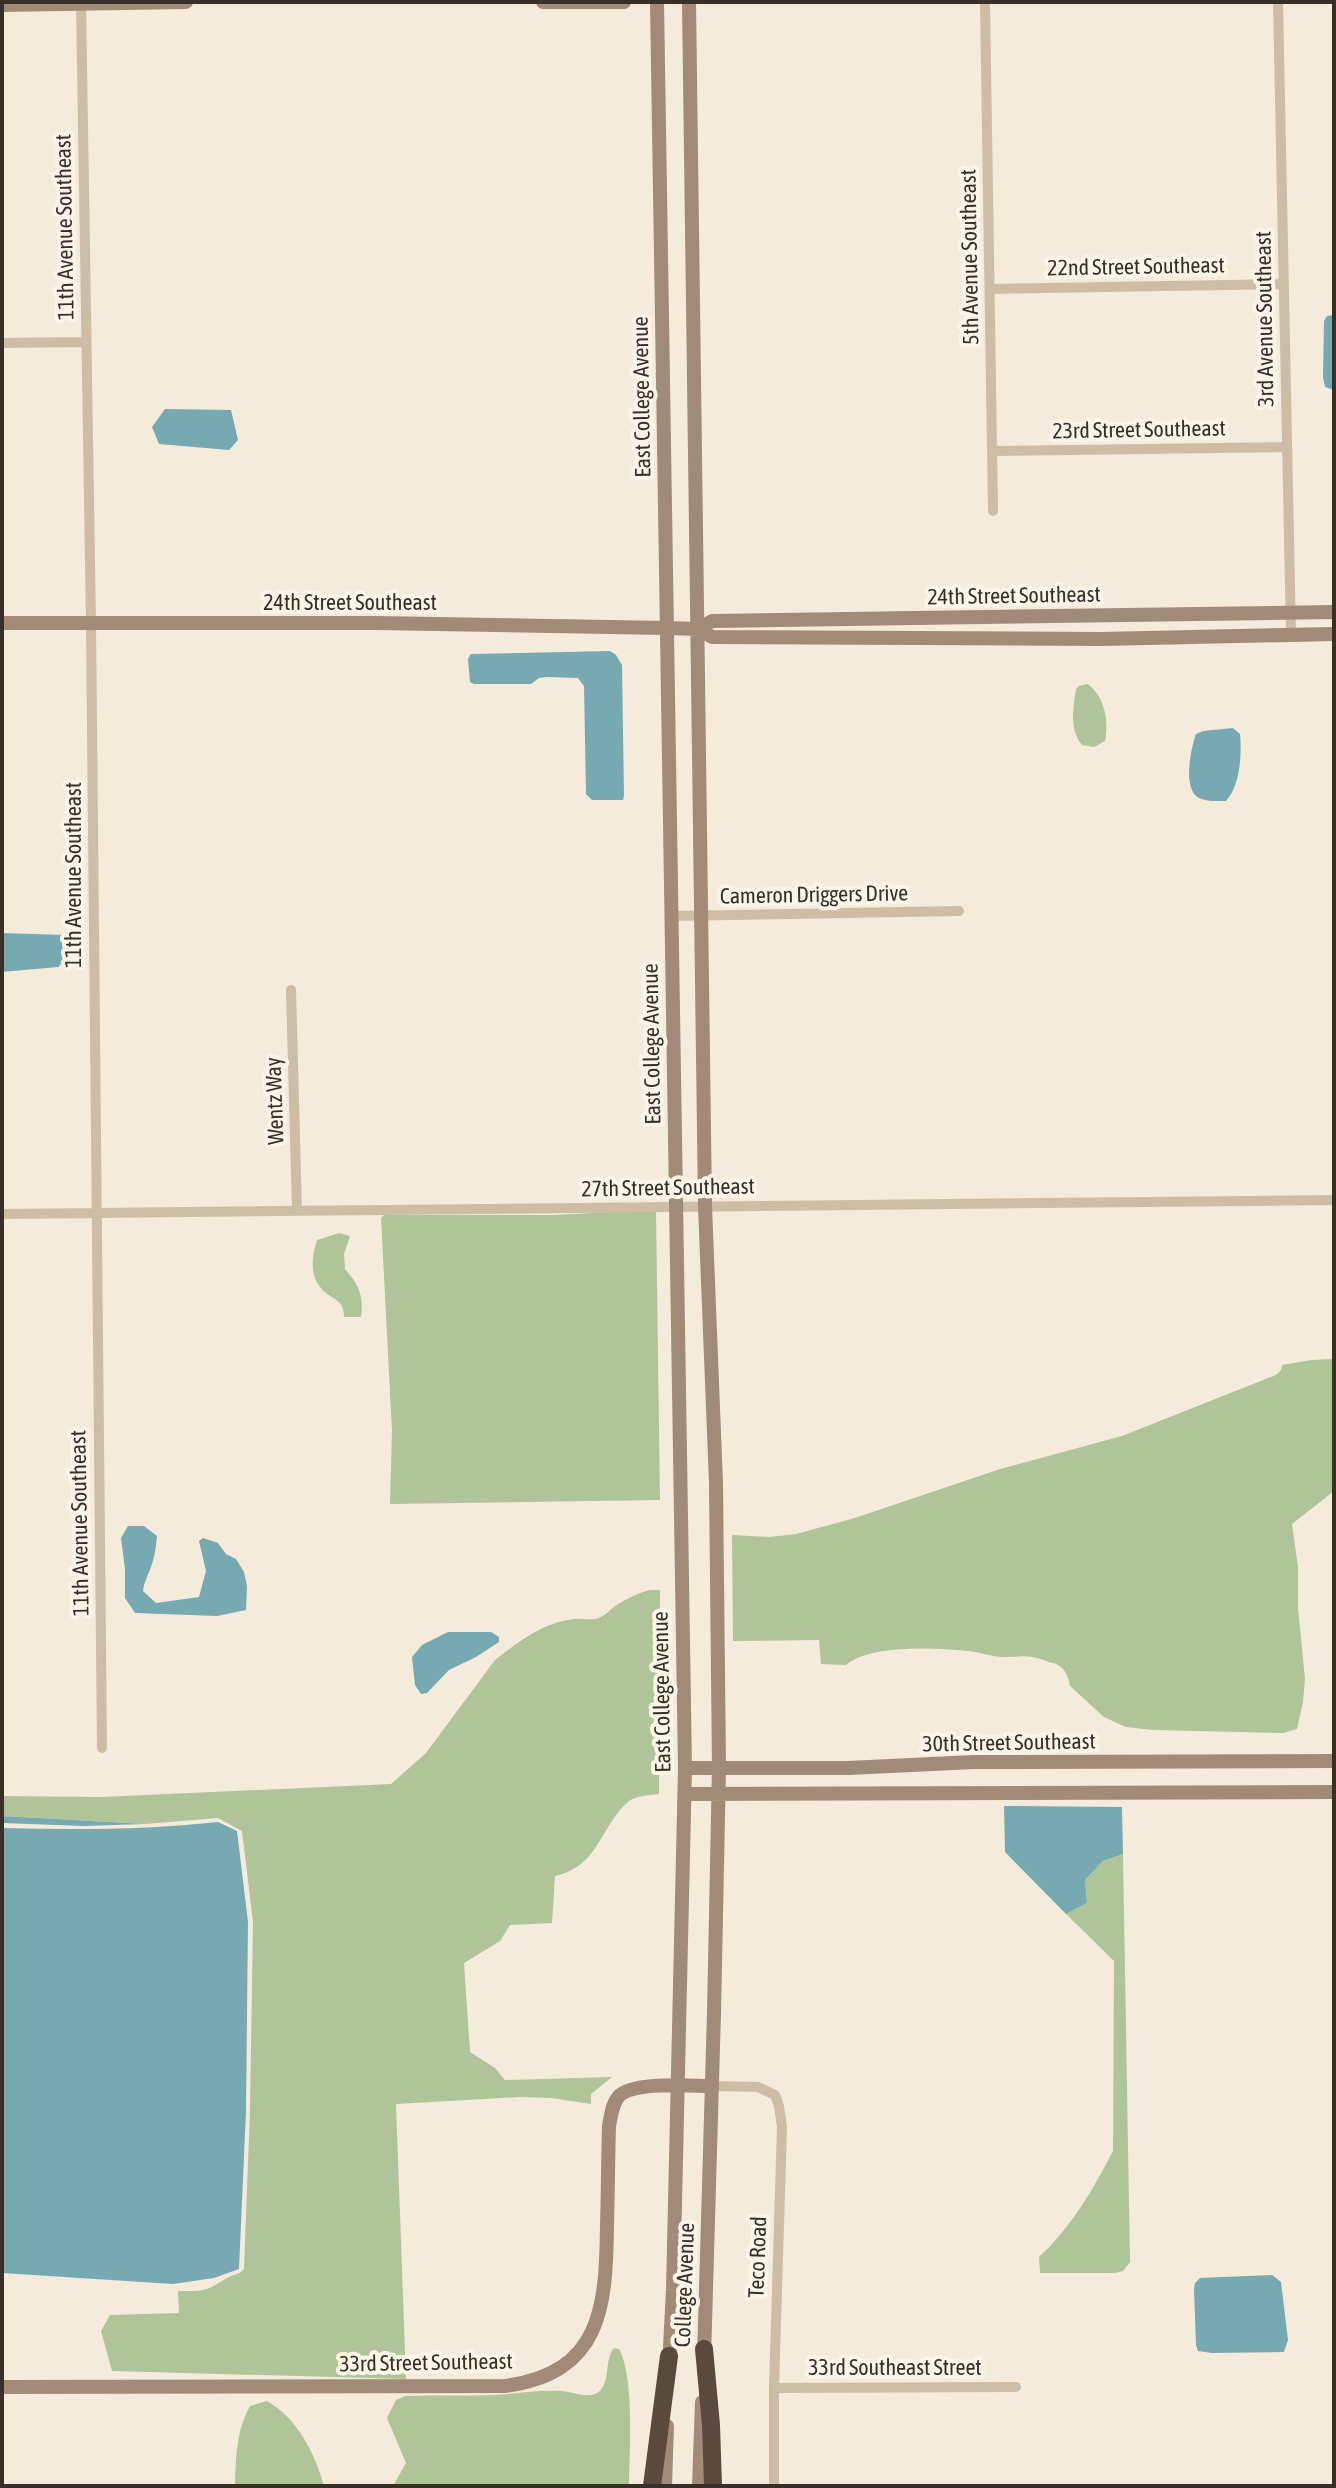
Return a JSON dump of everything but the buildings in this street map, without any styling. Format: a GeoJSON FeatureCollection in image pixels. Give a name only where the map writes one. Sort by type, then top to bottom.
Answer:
{"type":"FeatureCollection","features":[{"type":"Feature","properties":{"kind":"highway"},"geometry":{"type":"LineString","coordinates":[[704,2349],[713,2486]]}},
{"type":"Feature","properties":{"kind":"highway"},"geometry":{"type":"LineString","coordinates":[[652,2486],[669,2356]]}},
{"type":"Feature","properties":{"kind":"main road"},"geometry":{"type":"LineString","coordinates":[[2,5],[186,2]]}},
{"type":"Feature","properties":{"kind":"main road"},"geometry":{"type":"LineString","coordinates":[[543,2],[624,2]]}},
{"type":"Feature","properties":{"kind":"main road","name":"East College Avenue"},"geometry":{"type":"LineString","coordinates":[[657,2],[685,1768],[678,2086]]}},
{"type":"Feature","properties":{"kind":"main road"},"geometry":{"type":"LineString","coordinates":[[689,2],[705,1206],[716,1483],[719,1767],[712,2086]]}},
{"type":"Feature","properties":{"kind":"main road","name":"24th Street Southeast"},"geometry":{"type":"LineString","coordinates":[[698,629],[712,621],[1334,612]]}},
{"type":"Feature","properties":{"kind":"main road","name":"24th Street Southeast"},"geometry":{"type":"LineString","coordinates":[[2,623],[376,623],[667,628],[698,629],[712,637],[1101,639],[1334,634]]}},
{"type":"Feature","properties":{"kind":"main road","name":"30th Street Southeast"},"geometry":{"type":"LineString","coordinates":[[685,1768],[848,1768],[974,1762],[1334,1761]]}},
{"type":"Feature","properties":{"kind":"main road"},"geometry":{"type":"LineString","coordinates":[[685,1794],[1334,1792]]}},
{"type":"Feature","properties":{"kind":"main road","name":"College Avenue"},"geometry":{"type":"LineString","coordinates":[[665,2486],[678,2086]]}},
{"type":"Feature","properties":{"kind":"main road","name":"33rd Street Southeast"},"geometry":{"type":"LineString","coordinates":[[2,2387],[505,2386],[548,2376],[578,2352],[596,2326],[603,2303],[609,2126],[619,2097],[629,2090],[712,2086]]}},
{"type":"Feature","properties":{"kind":"main road","name":"College Avenue"},"geometry":{"type":"LineString","coordinates":[[699,2486],[712,2086]]}},
{"type":"Feature","properties":{"kind":"street","name":"5th Avenue Southeast"},"geometry":{"type":"LineString","coordinates":[[985,2],[993,511]]}},
{"type":"Feature","properties":{"kind":"street","name":"3rd Avenue Southeast"},"geometry":{"type":"LineString","coordinates":[[1278,2],[1291,635]]}},
{"type":"Feature","properties":{"kind":"street","name":"11th Avenue Southeast"},"geometry":{"type":"LineString","coordinates":[[81,3],[91,623],[102,1748]]}},
{"type":"Feature","properties":{"kind":"street","name":"22nd Street Southeast"},"geometry":{"type":"LineString","coordinates":[[990,289],[1283,284]]}},
{"type":"Feature","properties":{"kind":"street"},"geometry":{"type":"LineString","coordinates":[[2,343],[86,342]]}},
{"type":"Feature","properties":{"kind":"street","name":"23rd Street Southeast"},"geometry":{"type":"LineString","coordinates":[[992,451],[1286,447]]}},
{"type":"Feature","properties":{"kind":"street","name":"Cameron Driggers Drive"},"geometry":{"type":"LineString","coordinates":[[671,916],[959,911]]}},
{"type":"Feature","properties":{"kind":"street","name":"Wentz Way"},"geometry":{"type":"LineString","coordinates":[[291,990],[297,1211]]}},
{"type":"Feature","properties":{"kind":"street","name":"27th Street Southeast"},"geometry":{"type":"LineString","coordinates":[[2,1214],[1334,1200]]}},
{"type":"Feature","properties":{"kind":"street","name":"Teco Road"},"geometry":{"type":"LineString","coordinates":[[712,2086],[758,2087],[775,2095],[779,2106],[782,2127],[774,2486]]}},
{"type":"Feature","properties":{"kind":"street","name":"33rd Southeast Street"},"geometry":{"type":"LineString","coordinates":[[774,2388],[1016,2387]]}},
{"type":"Feature","properties":{"kind":"green space"},"geometry":{"type":"Polygon","coordinates":[[[1088,684],[1102,703],[1106,718],[1105,741],[1094,747],[1082,745],[1074,726],[1076,689],[1088,684]]]}},
{"type":"Feature","properties":{"kind":"green space"},"geometry":{"type":"Polygon","coordinates":[[[656,1212],[660,1500],[390,1504],[392,1431],[381,1218],[384,1215],[656,1212]]]}},
{"type":"Feature","properties":{"kind":"green space"},"geometry":{"type":"Polygon","coordinates":[[[339,1233],[350,1236],[344,1254],[345,1269],[359,1291],[361,1317],[344,1317],[341,1305],[320,1287],[314,1275],[313,1254],[317,1240],[339,1233]]]}},
{"type":"Feature","properties":{"kind":"green space"},"geometry":{"type":"Polygon","coordinates":[[[1334,1359],[1334,1491],[1292,1524],[1305,1679],[1297,1729],[1283,1733],[1126,1727],[1104,1717],[1070,1686],[1060,1667],[1029,1657],[904,1649],[871,1654],[846,1665],[821,1664],[819,1640],[733,1641],[732,1535],[769,1537],[796,1534],[855,1518],[1000,1469],[1122,1436],[1276,1375],[1282,1365],[1334,1359]]]}},
{"type":"Feature","properties":{"kind":"green space"},"geometry":{"type":"Polygon","coordinates":[[[650,1590],[660,1590],[659,1794],[629,1801],[590,1855],[570,1871],[555,1876],[552,1923],[510,1925],[500,1941],[464,1963],[470,2052],[495,2068],[505,2080],[612,2077],[591,2094],[591,2104],[519,2097],[396,2104],[406,2379],[112,2371],[101,2331],[110,2315],[179,2313],[178,2291],[204,2290],[244,2269],[253,1922],[242,1831],[218,1818],[145,1824],[2,1816],[2,1796],[101,1797],[391,1784],[426,1753],[495,1660],[504,1653],[542,1629],[563,1621],[599,1618],[623,1601],[650,1590]]]}},
{"type":"Feature","properties":{"kind":"green space"},"geometry":{"type":"Polygon","coordinates":[[[1123,1854],[1130,2262],[1123,2271],[1115,2273],[1040,2273],[1039,2257],[1061,2234],[1080,2207],[1113,2151],[1114,1961],[1066,1914],[1087,1903],[1085,1880],[1103,1861],[1123,1854]]]}},
{"type":"Feature","properties":{"kind":"green space"},"geometry":{"type":"Polygon","coordinates":[[[614,2348],[619,2349],[627,2378],[629,2486],[393,2486],[406,2463],[387,2418],[396,2400],[405,2396],[543,2391],[592,2395],[604,2384],[614,2348]]]}},
{"type":"Feature","properties":{"kind":"green space"},"geometry":{"type":"Polygon","coordinates":[[[267,2401],[296,2427],[316,2461],[324,2486],[235,2486],[238,2445],[245,2415],[250,2406],[267,2401]]]}},
{"type":"Feature","properties":{"kind":"water"},"geometry":{"type":"Polygon","coordinates":[[[1334,315],[1334,390],[1325,387],[1323,377],[1324,321],[1327,316],[1334,315]]]}},
{"type":"Feature","properties":{"kind":"water"},"geometry":{"type":"Polygon","coordinates":[[[165,409],[231,410],[238,440],[229,450],[159,444],[152,427],[165,409]]]}},
{"type":"Feature","properties":{"kind":"water"},"geometry":{"type":"Polygon","coordinates":[[[610,651],[622,665],[624,796],[623,800],[592,800],[586,794],[584,686],[578,678],[539,678],[531,684],[474,684],[470,682],[468,659],[471,654],[610,651]]]}},
{"type":"Feature","properties":{"kind":"water"},"geometry":{"type":"Polygon","coordinates":[[[1233,728],[1240,734],[1241,742],[1239,770],[1231,795],[1226,801],[1199,798],[1189,777],[1196,734],[1233,728]]]}},
{"type":"Feature","properties":{"kind":"water"},"geometry":{"type":"Polygon","coordinates":[[[2,933],[66,935],[69,957],[58,967],[2,972],[2,933]]]}},
{"type":"Feature","properties":{"kind":"water"},"geometry":{"type":"Polygon","coordinates":[[[128,1526],[144,1526],[157,1536],[143,1591],[156,1603],[199,1597],[206,1571],[199,1541],[203,1538],[218,1543],[226,1554],[236,1559],[244,1572],[246,1610],[217,1616],[135,1613],[125,1598],[121,1538],[128,1526]]]}},
{"type":"Feature","properties":{"kind":"water"},"geometry":{"type":"Polygon","coordinates":[[[448,1632],[491,1632],[499,1637],[499,1642],[449,1670],[427,1693],[421,1694],[415,1685],[412,1657],[422,1645],[448,1632]]]}},
{"type":"Feature","properties":{"kind":"water"},"geometry":{"type":"Polygon","coordinates":[[[1004,1806],[1122,1807],[1123,1854],[1103,1861],[1085,1880],[1087,1903],[1066,1914],[1005,1852],[1004,1806]]]}},
{"type":"Feature","properties":{"kind":"water"},"geometry":{"type":"Polygon","coordinates":[[[2,1816],[145,1824],[84,1826],[2,1823],[2,1816]]]}},
{"type":"Feature","properties":{"kind":"water"},"geometry":{"type":"Polygon","coordinates":[[[218,1822],[237,1831],[248,1922],[246,2111],[239,2269],[214,2278],[173,2284],[2,2273],[2,1828],[110,1829],[218,1822]]]}},
{"type":"Feature","properties":{"kind":"water"},"geometry":{"type":"Polygon","coordinates":[[[1272,2275],[1281,2282],[1288,2340],[1284,2352],[1198,2351],[1195,2283],[1200,2278],[1272,2275]]]}}]}
